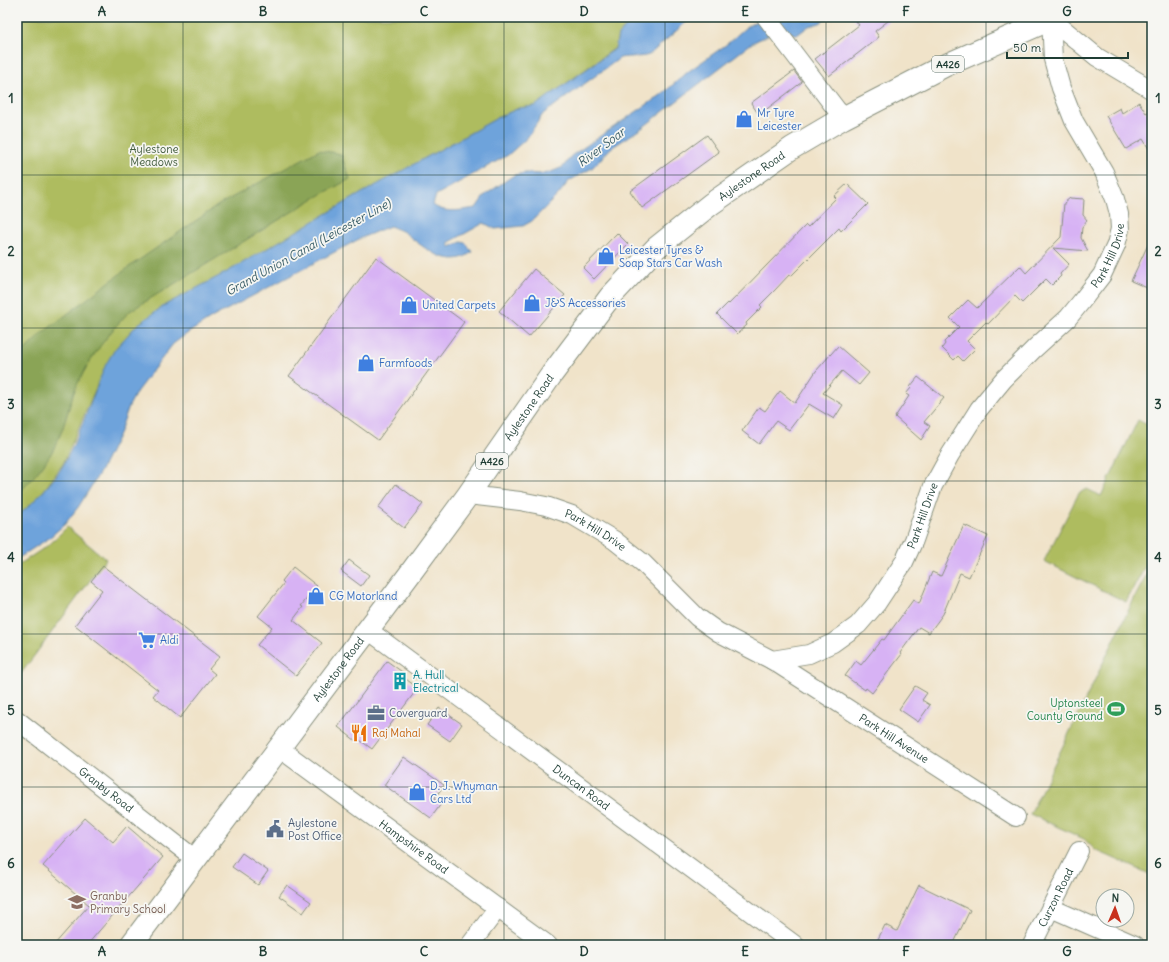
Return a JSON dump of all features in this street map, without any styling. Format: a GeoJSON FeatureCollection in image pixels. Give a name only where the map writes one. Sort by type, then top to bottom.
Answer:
{"type":"FeatureCollection","features":[{"type":"Feature","properties":{"kind":"main road","name":"Aylestone Road"},"geometry":{"type":"LineString","coordinates":[[131,945],[468,495],[552,374],[610,297],[656,248],[711,204],[792,148],[843,118],[944,66],[1053,18]]}},
{"type":"Feature","properties":{"kind":"street"},"geometry":{"type":"LineString","coordinates":[[766,17],[843,118]]}},
{"type":"Feature","properties":{"kind":"street"},"geometry":{"type":"LineString","coordinates":[[1053,18],[1096,58],[1152,90]]}},
{"type":"Feature","properties":{"kind":"street","name":"Park Hill Drive"},"geometry":{"type":"LineString","coordinates":[[468,495],[520,501],[546,506],[572,515],[614,540],[643,564],[697,617],[718,632],[772,660],[809,654],[833,643],[858,625],[877,603],[904,562],[914,540],[933,486],[950,455],[979,409],[1003,380],[1068,318],[1095,285],[1110,260],[1116,245],[1120,229],[1115,199],[1104,172],[1074,121],[1062,88],[1053,59],[1053,18]]}},
{"type":"Feature","properties":{"kind":"street","name":"Duncan Road"},"geometry":{"type":"LineString","coordinates":[[368,630],[795,945]]}},
{"type":"Feature","properties":{"kind":"street","name":"Park Hill Avenue"},"geometry":{"type":"LineString","coordinates":[[772,660],[1016,817]]}},
{"type":"Feature","properties":{"kind":"street","name":"Granby Road"},"geometry":{"type":"LineString","coordinates":[[17,720],[195,859]]}},
{"type":"Feature","properties":{"kind":"street","name":"Hampshire Road"},"geometry":{"type":"LineString","coordinates":[[279,748],[548,945]]}},
{"type":"Feature","properties":{"kind":"street","name":"Curzon Road"},"geometry":{"type":"LineString","coordinates":[[1032,945],[1079,851]]}},
{"type":"Feature","properties":{"kind":"street"},"geometry":{"type":"LineString","coordinates":[[470,945],[498,908]]}},
{"type":"Feature","properties":{"kind":"street"},"geometry":{"type":"LineString","coordinates":[[1051,908],[1135,945]]}},
{"type":"Feature","properties":{"kind":"green space","name":"Aylestone Meadows"},"geometry":{"type":"Polygon","coordinates":[[[17,17],[635,17],[618,35],[615,48],[535,106],[519,108],[499,117],[362,193],[227,272],[165,305],[137,325],[115,349],[95,390],[63,464],[42,493],[17,516],[17,17]]]}},
{"type":"Feature","properties":{"kind":"green space"},"geometry":{"type":"Polygon","coordinates":[[[319,150],[341,154],[350,179],[313,199],[130,311],[107,337],[94,355],[77,385],[63,428],[54,449],[39,470],[17,495],[17,358],[41,334],[129,267],[220,204],[319,150]]]}},
{"type":"Feature","properties":{"kind":"green space"},"geometry":{"type":"Polygon","coordinates":[[[1138,420],[1152,427],[1152,554],[1126,602],[1044,561],[1079,493],[1087,489],[1101,496],[1138,420]]]}},
{"type":"Feature","properties":{"kind":"green space"},"geometry":{"type":"Polygon","coordinates":[[[67,527],[106,559],[17,679],[17,566],[50,544],[67,527]]]}},
{"type":"Feature","properties":{"kind":"green space","name":"Uptonsteel County Ground"},"geometry":{"type":"Polygon","coordinates":[[[1152,564],[1152,875],[1095,850],[1084,839],[1030,814],[1152,564]]]}},
{"type":"Feature","properties":{"kind":"water"},"geometry":{"type":"Polygon","coordinates":[[[635,17],[692,17],[649,55],[620,58],[543,114],[527,138],[508,155],[436,195],[433,205],[443,210],[476,208],[485,195],[514,175],[526,173],[541,174],[563,167],[571,156],[661,95],[689,71],[727,44],[745,28],[763,17],[828,17],[820,23],[809,26],[797,35],[780,29],[752,43],[642,128],[611,148],[592,168],[569,181],[558,195],[532,221],[523,226],[495,229],[484,223],[448,243],[450,247],[461,242],[466,243],[472,252],[465,257],[450,259],[442,257],[428,250],[404,232],[390,226],[361,238],[213,317],[188,333],[173,344],[137,391],[129,406],[119,434],[100,472],[79,506],[65,524],[49,538],[17,559],[17,516],[43,492],[64,464],[76,440],[106,364],[115,349],[137,325],[165,305],[227,272],[362,193],[499,117],[519,108],[535,106],[615,49],[618,35],[635,17]]]}},
{"type":"Feature","properties":{"kind":"building"},"geometry":{"type":"Polygon","coordinates":[[[853,17],[893,17],[875,31],[879,37],[829,76],[815,59],[859,25],[853,17]]]}},
{"type":"Feature","properties":{"kind":"building"},"geometry":{"type":"Polygon","coordinates":[[[794,71],[802,82],[759,115],[751,103],[794,71]]]}},
{"type":"Feature","properties":{"kind":"building"},"geometry":{"type":"Polygon","coordinates":[[[1139,102],[1146,113],[1152,110],[1152,154],[1143,139],[1126,149],[1106,116],[1120,108],[1122,113],[1139,102]]]}},
{"type":"Feature","properties":{"kind":"building"},"geometry":{"type":"Polygon","coordinates":[[[707,135],[719,152],[642,208],[630,191],[707,135]]]}},
{"type":"Feature","properties":{"kind":"building"},"geometry":{"type":"Polygon","coordinates":[[[847,184],[868,204],[841,231],[839,228],[791,276],[789,275],[760,305],[762,307],[746,323],[747,325],[737,334],[717,314],[728,303],[729,304],[806,225],[808,227],[836,198],[834,196],[847,184]]]}},
{"type":"Feature","properties":{"kind":"building"},"geometry":{"type":"Polygon","coordinates":[[[1070,198],[1084,199],[1083,215],[1087,220],[1082,227],[1081,238],[1088,251],[1053,248],[1069,264],[1060,274],[1061,276],[1052,285],[1046,279],[1022,303],[1015,296],[988,324],[986,322],[967,341],[975,349],[963,361],[958,356],[954,360],[942,348],[945,344],[944,342],[959,327],[950,318],[968,300],[977,308],[1020,266],[1026,273],[1061,237],[1064,203],[1070,198]]]}},
{"type":"Feature","properties":{"kind":"building","name":"Leicester Tyres & Soap Stars Car Wash"},"geometry":{"type":"Polygon","coordinates":[[[617,233],[628,244],[594,279],[583,268],[617,233]]]}},
{"type":"Feature","properties":{"kind":"building"},"geometry":{"type":"Polygon","coordinates":[[[1152,236],[1152,290],[1131,281],[1152,236]]]}},
{"type":"Feature","properties":{"kind":"building","name":"Farmfoods"},"geometry":{"type":"Polygon","coordinates":[[[376,257],[464,322],[378,440],[289,376],[376,257]]]}},
{"type":"Feature","properties":{"kind":"building","name":"J&S Accessories"},"geometry":{"type":"Polygon","coordinates":[[[534,269],[565,295],[529,337],[499,311],[534,269]]]}},
{"type":"Feature","properties":{"kind":"building"},"geometry":{"type":"Polygon","coordinates":[[[838,346],[869,373],[859,385],[842,371],[823,393],[843,405],[834,419],[809,404],[789,430],[776,421],[759,444],[742,431],[759,407],[765,411],[780,391],[795,403],[816,371],[838,346]]]}},
{"type":"Feature","properties":{"kind":"building"},"geometry":{"type":"Polygon","coordinates":[[[918,377],[944,398],[924,422],[930,426],[921,440],[895,417],[909,396],[906,394],[911,388],[910,387],[918,377]]]}},
{"type":"Feature","properties":{"kind":"building"},"geometry":{"type":"Polygon","coordinates":[[[396,484],[423,504],[404,528],[378,508],[396,484]]]}},
{"type":"Feature","properties":{"kind":"building"},"geometry":{"type":"Polygon","coordinates":[[[964,525],[988,536],[969,577],[960,573],[943,614],[929,633],[919,627],[900,653],[902,654],[872,693],[866,688],[865,690],[845,676],[856,661],[861,665],[882,639],[884,640],[913,600],[919,604],[932,572],[941,576],[964,525]]]}},
{"type":"Feature","properties":{"kind":"building"},"geometry":{"type":"Polygon","coordinates":[[[349,560],[369,575],[361,586],[341,571],[349,560]]]}},
{"type":"Feature","properties":{"kind":"building","name":"Aldi"},"geometry":{"type":"Polygon","coordinates":[[[103,566],[220,656],[209,669],[215,674],[180,718],[153,696],[158,690],[75,625],[102,590],[91,581],[103,566]]]}},
{"type":"Feature","properties":{"kind":"building"},"geometry":{"type":"Polygon","coordinates":[[[293,567],[317,586],[301,606],[303,607],[293,620],[322,643],[296,676],[257,645],[272,627],[258,616],[284,583],[282,581],[293,567]]]}},
{"type":"Feature","properties":{"kind":"building"},"geometry":{"type":"Polygon","coordinates":[[[387,661],[405,674],[403,677],[418,688],[372,749],[357,738],[356,741],[338,727],[387,661]]]}},
{"type":"Feature","properties":{"kind":"building"},"geometry":{"type":"Polygon","coordinates":[[[915,686],[927,693],[922,700],[930,705],[918,722],[899,709],[915,686]]]}},
{"type":"Feature","properties":{"kind":"building"},"geometry":{"type":"Polygon","coordinates":[[[439,708],[462,724],[450,741],[427,725],[439,708]]]}},
{"type":"Feature","properties":{"kind":"building","name":"D. J. Whyman Cars Ltd"},"geometry":{"type":"Polygon","coordinates":[[[404,757],[444,785],[434,799],[441,804],[431,818],[384,785],[404,757]]]}},
{"type":"Feature","properties":{"kind":"building"},"geometry":{"type":"Polygon","coordinates":[[[85,818],[113,842],[127,826],[163,857],[87,945],[54,945],[89,905],[43,866],[85,818]]]}},
{"type":"Feature","properties":{"kind":"building"},"geometry":{"type":"Polygon","coordinates":[[[242,853],[268,871],[258,885],[232,867],[242,853]]]}},
{"type":"Feature","properties":{"kind":"building"},"geometry":{"type":"Polygon","coordinates":[[[287,885],[311,902],[303,913],[279,896],[287,885]]]}},
{"type":"Feature","properties":{"kind":"building"},"geometry":{"type":"Polygon","coordinates":[[[919,885],[970,910],[953,945],[875,945],[885,925],[897,931],[919,885]]]}},
{"type":"Feature","properties":{"kind":"place","name":"Mr Tyre Leicester"},"geometry":{"type":"Point","coordinates":[744,119]}},
{"type":"Feature","properties":{"kind":"place","name":"Leicester Tyres & Soap Stars Car Wash"},"geometry":{"type":"Point","coordinates":[606,256]}},
{"type":"Feature","properties":{"kind":"place","name":"J&S Accessories"},"geometry":{"type":"Point","coordinates":[532,303]}},
{"type":"Feature","properties":{"kind":"place","name":"United Carpets"},"geometry":{"type":"Point","coordinates":[409,305]}},
{"type":"Feature","properties":{"kind":"place","name":"Farmfoods"},"geometry":{"type":"Point","coordinates":[366,363]}},
{"type":"Feature","properties":{"kind":"place","name":"CG Motorland"},"geometry":{"type":"Point","coordinates":[316,596]}},
{"type":"Feature","properties":{"kind":"place","name":"Aldi"},"geometry":{"type":"Point","coordinates":[147,640]}},
{"type":"Feature","properties":{"kind":"place","name":"A. Hull Electrical"},"geometry":{"type":"Point","coordinates":[400,681]}},
{"type":"Feature","properties":{"kind":"place","name":"Uptonsteel County Ground"},"geometry":{"type":"Point","coordinates":[1116,709]}},
{"type":"Feature","properties":{"kind":"place","name":"Coverguard"},"geometry":{"type":"Point","coordinates":[376,713]}},
{"type":"Feature","properties":{"kind":"place","name":"Raj Mahal"},"geometry":{"type":"Point","coordinates":[359,733]}},
{"type":"Feature","properties":{"kind":"place","name":"D. J. Whyman Cars Ltd"},"geometry":{"type":"Point","coordinates":[417,792]}},
{"type":"Feature","properties":{"kind":"place","name":"Aylestone Post Office"},"geometry":{"type":"Point","coordinates":[275,829]}},
{"type":"Feature","properties":{"kind":"place","name":"Granby Primary School"},"geometry":{"type":"Point","coordinates":[77,902]}},
{"type":"Feature","properties":{"kind":"water label","name":"River Soar"},"geometry":{"type":"Point","coordinates":[601,147]}},
{"type":"Feature","properties":{"kind":"water label","name":"Grand Union Canal (Leicester Line)"},"geometry":{"type":"Point","coordinates":[308,247]}}]}
